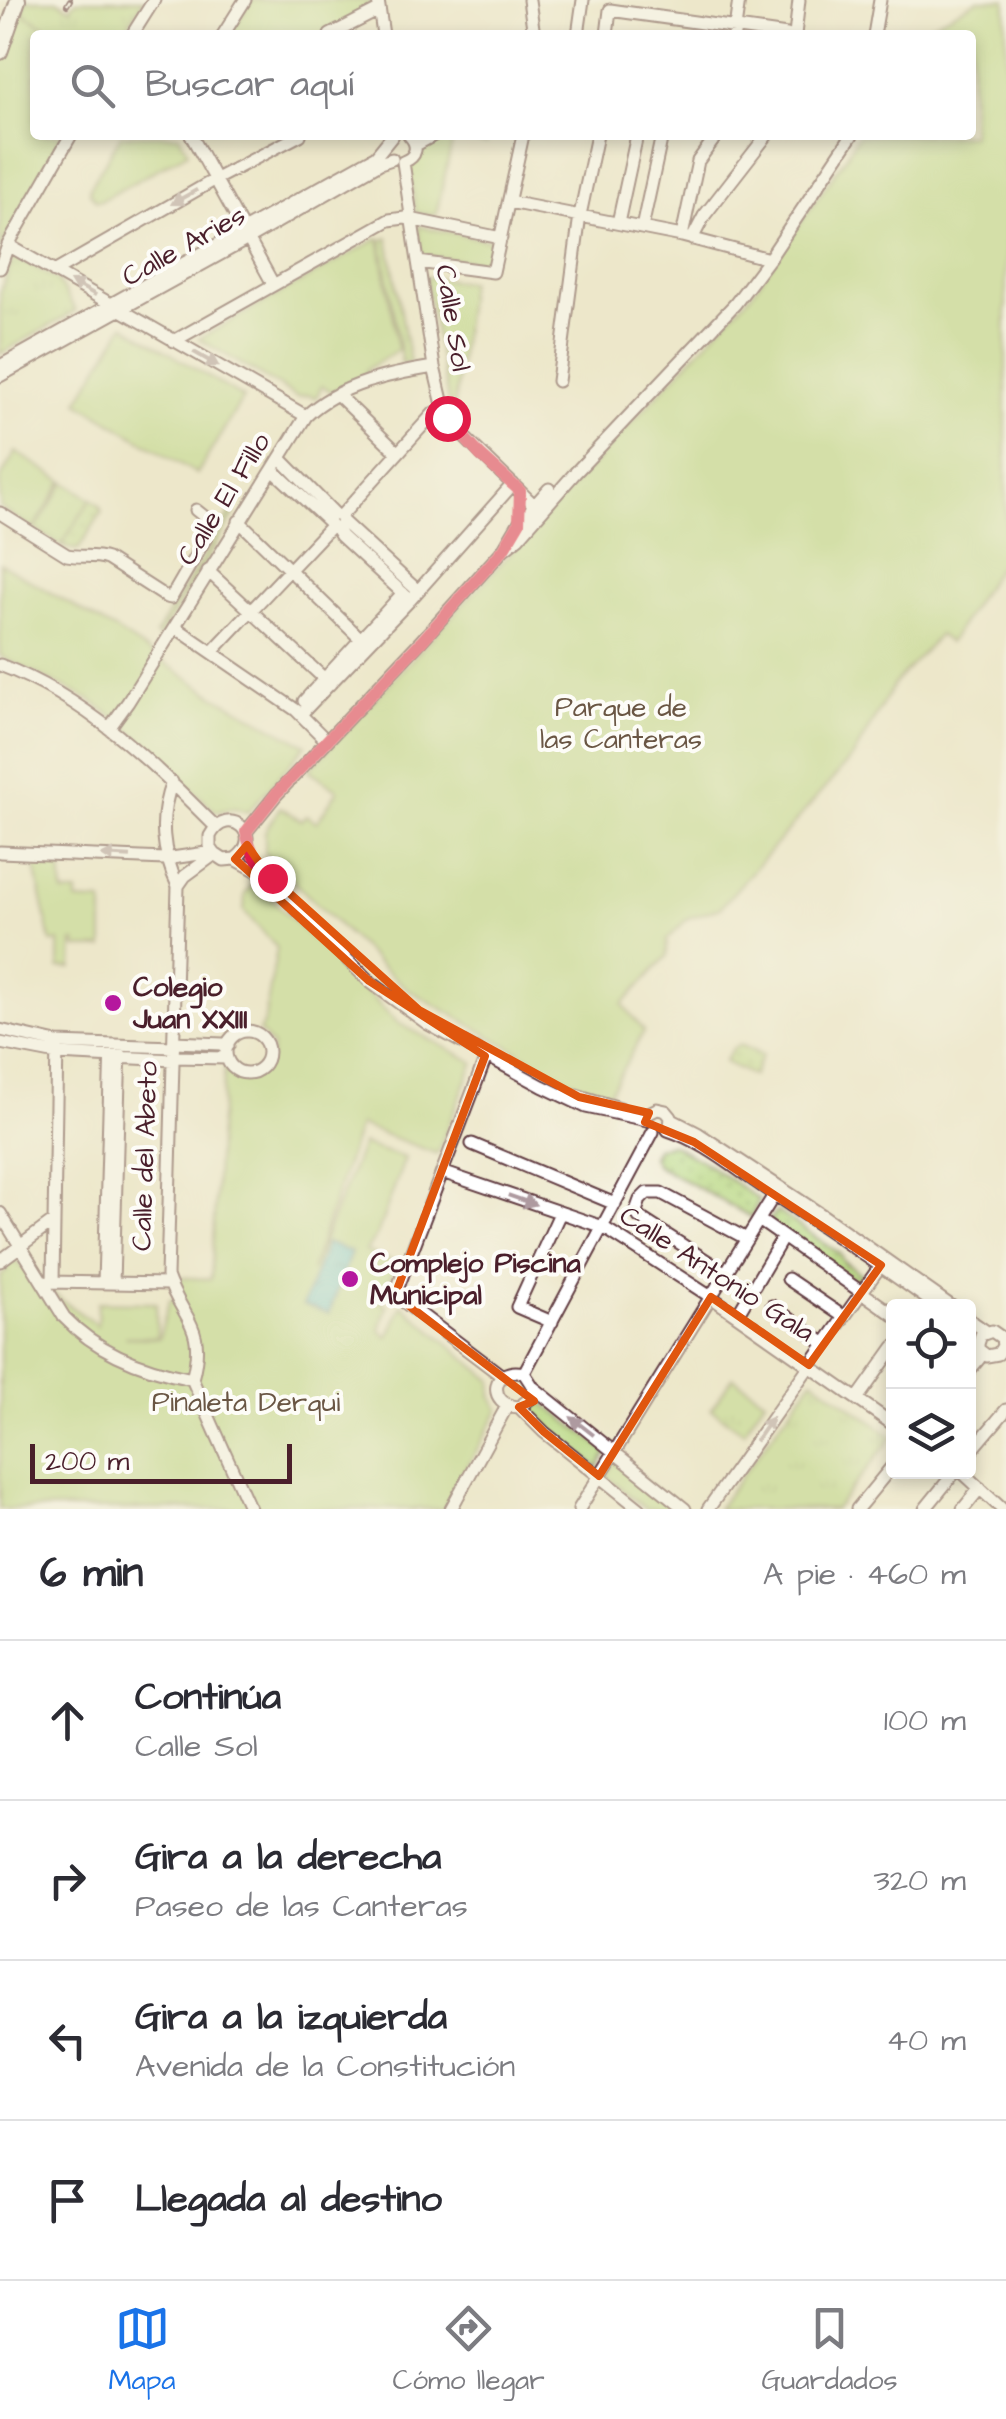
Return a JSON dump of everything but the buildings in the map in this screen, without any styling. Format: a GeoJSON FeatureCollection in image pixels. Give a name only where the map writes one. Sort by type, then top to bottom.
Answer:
{"type":"FeatureCollection","features":[{"type":"Feature","properties":{"kind":"main road"},"geometry":{"type":"LineString","coordinates":[[0,52],[18,0]]}},
{"type":"Feature","properties":{"kind":"street"},"geometry":{"type":"LineString","coordinates":[[135,30],[154,0]]}},
{"type":"Feature","properties":{"kind":"street"},"geometry":{"type":"LineString","coordinates":[[226,30],[245,0]]}},
{"type":"Feature","properties":{"kind":"street"},"geometry":{"type":"LineString","coordinates":[[529,0],[533,30]]}},
{"type":"Feature","properties":{"kind":"street"},"geometry":{"type":"LineString","coordinates":[[579,30],[582,0]]}},
{"type":"Feature","properties":{"kind":"street"},"geometry":{"type":"LineString","coordinates":[[734,30],[739,0]]}},
{"type":"Feature","properties":{"kind":"street"},"geometry":{"type":"LineString","coordinates":[[796,30],[800,0]]}},
{"type":"Feature","properties":{"kind":"street"},"geometry":{"type":"LineString","coordinates":[[875,30],[880,0]]}},
{"type":"Feature","properties":{"kind":"street"},"geometry":{"type":"LineString","coordinates":[[338,30],[378,5],[382,30]]}},
{"type":"Feature","properties":{"kind":"street"},"geometry":{"type":"LineString","coordinates":[[608,30],[610,10],[723,30]]}},
{"type":"Feature","properties":{"kind":"street"},"geometry":{"type":"LineString","coordinates":[[0,268],[8,245],[68,140]]}},
{"type":"Feature","properties":{"kind":"street"},"geometry":{"type":"LineString","coordinates":[[194,140],[273,284]]}},
{"type":"Feature","properties":{"kind":"street"},"geometry":{"type":"LineString","coordinates":[[54,272],[290,140]]}},
{"type":"Feature","properties":{"kind":"street","name":"Calle Sol"},"geometry":{"type":"LineString","coordinates":[[390,140],[387,153],[398,161],[412,220],[444,409],[456,430],[535,506]]}},
{"type":"Feature","properties":{"kind":"street","name":"Calle Aries"},"geometry":{"type":"LineString","coordinates":[[246,235],[376,156],[390,140]]}},
{"type":"Feature","properties":{"kind":"street"},"geometry":{"type":"LineString","coordinates":[[398,161],[412,158],[413,140]]}},
{"type":"Feature","properties":{"kind":"street"},"geometry":{"type":"LineString","coordinates":[[418,262],[493,272],[522,140]]}},
{"type":"Feature","properties":{"kind":"street"},"geometry":{"type":"LineString","coordinates":[[558,381],[580,215],[595,140]]}},
{"type":"Feature","properties":{"kind":"street"},"geometry":{"type":"LineString","coordinates":[[618,223],[636,140]]}},
{"type":"Feature","properties":{"kind":"street"},"geometry":{"type":"LineString","coordinates":[[642,228],[661,140]]}},
{"type":"Feature","properties":{"kind":"street"},"geometry":{"type":"LineString","coordinates":[[687,238],[698,161],[713,140]]}},
{"type":"Feature","properties":{"kind":"street"},"geometry":{"type":"LineString","coordinates":[[687,238],[764,140]]}},
{"type":"Feature","properties":{"kind":"street"},"geometry":{"type":"LineString","coordinates":[[670,1125],[661,1133],[650,1122],[546,1082],[419,1010],[374,975],[266,872],[247,839],[243,827],[226,821],[216,826],[210,836],[214,853],[224,860],[241,856],[247,839],[276,794],[421,642],[554,491],[735,304],[849,140]]}},
{"type":"Feature","properties":{"kind":"street","name":"Calle Aries"},"geometry":{"type":"LineString","coordinates":[[0,376],[246,235],[380,163],[398,161]]}},
{"type":"Feature","properties":{"kind":"street"},"geometry":{"type":"LineString","coordinates":[[509,202],[642,228],[769,259]]}},
{"type":"Feature","properties":{"kind":"street"},"geometry":{"type":"LineString","coordinates":[[174,341],[390,220],[412,220],[501,238]]}},
{"type":"Feature","properties":{"kind":"street"},"geometry":{"type":"LineString","coordinates":[[8,245],[306,416]]}},
{"type":"Feature","properties":{"kind":"street","name":"Calle Aries"},"geometry":{"type":"LineString","coordinates":[[0,366],[117,307]]}},
{"type":"Feature","properties":{"kind":"street","name":"Calle El Fillo"},"geometry":{"type":"LineString","coordinates":[[110,726],[306,416],[337,394],[388,376],[434,367]]}},
{"type":"Feature","properties":{"kind":"street"},"geometry":{"type":"LineString","coordinates":[[337,394],[397,452]]}},
{"type":"Feature","properties":{"kind":"street"},"geometry":{"type":"LineString","coordinates":[[212,652],[434,413],[444,409]]}},
{"type":"Feature","properties":{"kind":"street"},"geometry":{"type":"LineString","coordinates":[[277,464],[408,591]]}},
{"type":"Feature","properties":{"kind":"street"},"geometry":{"type":"LineString","coordinates":[[299,712],[408,591],[517,488],[554,491]]}},
{"type":"Feature","properties":{"kind":"street"},"geometry":{"type":"LineString","coordinates":[[517,488],[520,528]]}},
{"type":"Feature","properties":{"kind":"street"},"geometry":{"type":"LineString","coordinates":[[520,528],[533,515],[535,506],[543,504],[554,491]]}},
{"type":"Feature","properties":{"kind":"street"},"geometry":{"type":"LineString","coordinates":[[0,513],[67,555],[97,555],[171,598],[208,536],[211,522],[196,510]]}},
{"type":"Feature","properties":{"kind":"street"},"geometry":{"type":"LineString","coordinates":[[240,521],[364,642]]}},
{"type":"Feature","properties":{"kind":"street"},"geometry":{"type":"LineString","coordinates":[[208,570],[327,681]]}},
{"type":"Feature","properties":{"kind":"street"},"geometry":{"type":"LineString","coordinates":[[175,627],[299,712],[327,741]]}},
{"type":"Feature","properties":{"kind":"street"},"geometry":{"type":"LineString","coordinates":[[0,665],[34,678],[110,726],[216,826]]}},
{"type":"Feature","properties":{"kind":"street"},"geometry":{"type":"LineString","coordinates":[[172,782],[164,808],[165,859],[178,886],[214,853]]}},
{"type":"Feature","properties":{"kind":"street"},"geometry":{"type":"LineString","coordinates":[[0,852],[165,859],[214,853]]}},
{"type":"Feature","properties":{"kind":"street"},"geometry":{"type":"LineString","coordinates":[[235,859],[258,872],[380,990],[428,1024],[586,1107],[650,1122]]}},
{"type":"Feature","properties":{"kind":"street","name":"Calle del Abeto"},"geometry":{"type":"LineString","coordinates":[[178,886],[167,1276],[193,1327],[198,1351],[192,1379]]}},
{"type":"Feature","properties":{"kind":"street"},"geometry":{"type":"LineString","coordinates":[[0,1030],[57,1048]]}},
{"type":"Feature","properties":{"kind":"street"},"geometry":{"type":"LineString","coordinates":[[0,1043],[115,1051],[173,1051],[222,1044],[227,1052]]}},
{"type":"Feature","properties":{"kind":"street"},"geometry":{"type":"LineString","coordinates":[[48,1282],[54,1221],[57,1048]]}},
{"type":"Feature","properties":{"kind":"street"},"geometry":{"type":"LineString","coordinates":[[108,1283],[115,1051]]}},
{"type":"Feature","properties":{"kind":"street"},"geometry":{"type":"LineString","coordinates":[[486,1056],[395,1295],[502,1376]]}},
{"type":"Feature","properties":{"kind":"street"},"geometry":{"type":"LineString","coordinates":[[524,1373],[615,1204],[655,1109],[669,1113],[670,1125],[927,1299]]}},
{"type":"Feature","properties":{"kind":"street"},"geometry":{"type":"LineString","coordinates":[[670,1125],[699,1134],[942,1299]]}},
{"type":"Feature","properties":{"kind":"street"},"geometry":{"type":"LineString","coordinates":[[472,1144],[615,1204]]}},
{"type":"Feature","properties":{"kind":"street","name":"Calle Antonio Gala"},"geometry":{"type":"LineString","coordinates":[[442,1172],[602,1227],[737,1314],[886,1419]]}},
{"type":"Feature","properties":{"kind":"street"},"geometry":{"type":"LineString","coordinates":[[726,1273],[639,1217],[636,1210],[640,1200],[647,1193],[661,1193],[746,1240]]}},
{"type":"Feature","properties":{"kind":"street"},"geometry":{"type":"LineString","coordinates":[[579,1509],[777,1196]]}},
{"type":"Feature","properties":{"kind":"street"},"geometry":{"type":"LineString","coordinates":[[552,1322],[517,1307],[560,1212]]}},
{"type":"Feature","properties":{"kind":"street"},"geometry":{"type":"LineString","coordinates":[[0,1213],[48,1282],[64,1317],[89,1340],[138,1364],[192,1379],[250,1509]]}},
{"type":"Feature","properties":{"kind":"street"},"geometry":{"type":"LineString","coordinates":[[759,1220],[886,1308]]}},
{"type":"Feature","properties":{"kind":"street"},"geometry":{"type":"LineString","coordinates":[[0,1261],[54,1221]]}},
{"type":"Feature","properties":{"kind":"street"},"geometry":{"type":"LineString","coordinates":[[737,1314],[783,1237]]}},
{"type":"Feature","properties":{"kind":"street"},"geometry":{"type":"LineString","coordinates":[[708,1509],[881,1265]]}},
{"type":"Feature","properties":{"kind":"street"},"geometry":{"type":"LineString","coordinates":[[788,1279],[844,1317]]}},
{"type":"Feature","properties":{"kind":"street"},"geometry":{"type":"LineString","coordinates":[[48,1282],[170,1284]]}},
{"type":"Feature","properties":{"kind":"street"},"geometry":{"type":"LineString","coordinates":[[772,1306],[824,1343]]}},
{"type":"Feature","properties":{"kind":"street"},"geometry":{"type":"LineString","coordinates":[[976,1330],[991,1350]]}},
{"type":"Feature","properties":{"kind":"street"},"geometry":{"type":"LineString","coordinates":[[857,1399],[886,1358]]}},
{"type":"Feature","properties":{"kind":"street"},"geometry":{"type":"LineString","coordinates":[[640,1509],[499,1398],[497,1386],[502,1376],[512,1371],[524,1373],[533,1387],[685,1509]]}},
{"type":"Feature","properties":{"kind":"street"},"geometry":{"type":"LineString","coordinates":[[451,1509],[513,1406],[528,1402],[533,1387]]}},
{"type":"Feature","properties":{"kind":"street"},"geometry":{"type":"LineString","coordinates":[[976,1446],[1006,1410]]}},
{"type":"Feature","properties":{"kind":"street"},"geometry":{"type":"LineString","coordinates":[[857,1509],[886,1474]]}},
{"type":"Feature","properties":{"kind":"street"},"geometry":{"type":"LineString","coordinates":[[924,1509],[952,1479]]}},
{"type":"Feature","properties":{"kind":"street"},"geometry":{"type":"LineString","coordinates":[[968,1479],[1002,1502]]}},
{"type":"Feature","properties":{"kind":"street"},"geometry":{"type":"LineString","coordinates":[[963,1509],[980,1488]]}},
{"type":"Feature","properties":{"kind":"highlighted area"},"geometry":{"type":"Polygon","coordinates":[[[247,845],[266,872],[419,1010],[579,1097],[649,1113],[645,1122],[694,1142],[881,1265],[809,1365],[711,1297],[599,1476],[519,1407],[534,1401],[395,1295],[485,1056],[369,981],[235,859],[247,845]]]}},
{"type":"Feature","properties":{"kind":"green space"},"geometry":{"type":"Polygon","coordinates":[[[26,0],[57,0],[70,8],[76,0],[144,0],[125,30],[51,30],[22,12],[26,0]]]}},
{"type":"Feature","properties":{"kind":"green space"},"geometry":{"type":"Polygon","coordinates":[[[251,0],[369,0],[370,9],[331,30],[232,30],[251,0]]]}},
{"type":"Feature","properties":{"kind":"green space","name":"Parque de las Canteras"},"geometry":{"type":"Polygon","coordinates":[[[978,0],[1006,0],[1006,560],[949,643],[939,635],[894,684],[854,755],[720,908],[688,918],[667,940],[667,956],[623,1004],[644,1031],[609,1093],[583,1086],[409,990],[265,854],[265,831],[280,807],[301,820],[306,815],[317,822],[338,790],[309,770],[752,293],[855,140],[976,140],[976,30],[920,30],[978,0]]]}},
{"type":"Feature","properties":{"kind":"green space"},"geometry":{"type":"Polygon","coordinates":[[[19,11],[51,30],[30,30],[30,140],[59,140],[0,249],[0,63],[19,11]]]}},
{"type":"Feature","properties":{"kind":"green space"},"geometry":{"type":"Polygon","coordinates":[[[118,140],[182,140],[188,152],[102,200],[96,201],[90,187],[118,140]]]}},
{"type":"Feature","properties":{"kind":"green space"},"geometry":{"type":"Polygon","coordinates":[[[434,140],[453,140],[436,215],[416,213],[409,170],[420,149],[434,140]]]}},
{"type":"Feature","properties":{"kind":"green space"},"geometry":{"type":"Polygon","coordinates":[[[418,226],[494,241],[487,263],[422,256],[418,226]]]}},
{"type":"Feature","properties":{"kind":"green space"},"geometry":{"type":"Polygon","coordinates":[[[379,238],[398,350],[366,370],[372,375],[332,392],[322,386],[316,398],[297,397],[199,339],[379,238]]]}},
{"type":"Feature","properties":{"kind":"green space"},"geometry":{"type":"Polygon","coordinates":[[[388,238],[410,362],[402,364],[381,240],[388,238]]]}},
{"type":"Feature","properties":{"kind":"green space"},"geometry":{"type":"Polygon","coordinates":[[[14,255],[57,280],[76,311],[0,354],[0,293],[14,255]]]}},
{"type":"Feature","properties":{"kind":"green space"},"geometry":{"type":"Polygon","coordinates":[[[425,277],[469,282],[454,408],[449,406],[425,277]]]}},
{"type":"Feature","properties":{"kind":"green space"},"geometry":{"type":"Polygon","coordinates":[[[124,325],[243,398],[197,474],[78,402],[124,325]]]}},
{"type":"Feature","properties":{"kind":"green space"},"geometry":{"type":"Polygon","coordinates":[[[16,452],[63,481],[34,529],[0,508],[0,479],[16,452]]]}},
{"type":"Feature","properties":{"kind":"green space"},"geometry":{"type":"Polygon","coordinates":[[[65,482],[91,499],[61,546],[35,529],[65,482]]]}},
{"type":"Feature","properties":{"kind":"green space"},"geometry":{"type":"Polygon","coordinates":[[[91,499],[102,512],[78,550],[61,546],[91,499]]]}},
{"type":"Feature","properties":{"kind":"green space"},"geometry":{"type":"Polygon","coordinates":[[[231,512],[235,514],[159,638],[155,635],[231,512]]]}},
{"type":"Feature","properties":{"kind":"green space"},"geometry":{"type":"Polygon","coordinates":[[[0,563],[123,635],[215,696],[306,745],[248,812],[234,808],[216,812],[128,728],[90,700],[0,656],[0,563]]]}},
{"type":"Feature","properties":{"kind":"green space"},"geometry":{"type":"Polygon","coordinates":[[[34,862],[61,862],[63,893],[77,893],[77,901],[103,902],[103,948],[76,948],[73,942],[72,968],[59,968],[59,942],[51,942],[34,862]]]}},
{"type":"Feature","properties":{"kind":"green space","name":"Pinaleta Derqui"},"geometry":{"type":"Polygon","coordinates":[[[254,882],[398,1023],[474,1062],[437,1154],[359,1125],[311,1271],[362,1144],[405,1158],[377,1235],[366,1251],[396,1263],[381,1303],[387,1305],[380,1330],[388,1337],[402,1305],[493,1381],[492,1396],[499,1410],[444,1509],[0,1509],[0,1276],[7,1271],[3,1266],[14,1260],[97,1325],[98,1302],[156,1303],[157,1337],[124,1337],[159,1338],[169,1301],[181,1297],[172,1277],[211,1279],[225,1067],[253,1078],[266,1064],[272,1047],[259,1031],[264,1023],[277,948],[244,911],[245,894],[254,882]]]}},
{"type":"Feature","properties":{"kind":"green space"},"geometry":{"type":"Polygon","coordinates":[[[740,1045],[762,1055],[753,1076],[724,1062],[732,1049],[740,1045]]]}},
{"type":"Feature","properties":{"kind":"green space"},"geometry":{"type":"Polygon","coordinates":[[[671,1144],[759,1200],[751,1217],[657,1165],[652,1157],[656,1148],[671,1144]]]}},
{"type":"Feature","properties":{"kind":"green space"},"geometry":{"type":"Polygon","coordinates":[[[777,1211],[839,1253],[843,1261],[862,1275],[856,1282],[768,1223],[777,1211]]]}},
{"type":"Feature","properties":{"kind":"green space"},"geometry":{"type":"Polygon","coordinates":[[[733,1377],[765,1399],[744,1432],[711,1409],[733,1377]]]}},
{"type":"Feature","properties":{"kind":"green space"},"geometry":{"type":"Polygon","coordinates":[[[813,1379],[886,1432],[886,1446],[835,1509],[717,1509],[813,1379]]]}},
{"type":"Feature","properties":{"kind":"green space"},"geometry":{"type":"Polygon","coordinates":[[[538,1399],[608,1452],[598,1468],[529,1411],[538,1399]]]}},
{"type":"Feature","properties":{"kind":"green space"},"geometry":{"type":"Polygon","coordinates":[[[616,1457],[678,1509],[645,1509],[606,1476],[616,1457]]]}},
{"type":"Feature","properties":{"kind":"water"},"geometry":{"type":"Polygon","coordinates":[[[326,1243],[351,1252],[329,1314],[303,1305],[326,1243]]]}},
{"type":"Feature","properties":{"kind":"railway"},"geometry":{"type":"LineString","coordinates":[[67,5],[70,0]]}},
{"type":"Feature","properties":{"kind":"place","name":"Colegio Juan XXIII"},"geometry":{"type":"Point","coordinates":[113,1003]}},
{"type":"Feature","properties":{"kind":"place","name":"Complejo Piscina Municipal"},"geometry":{"type":"Point","coordinates":[350,1279]}},
{"type":"Feature","properties":{"kind":"route"},"geometry":{"type":"LineString","coordinates":[[272,878],[248,845],[246,832],[276,794],[503,550],[519,523],[520,491],[447,418]]}}]}
